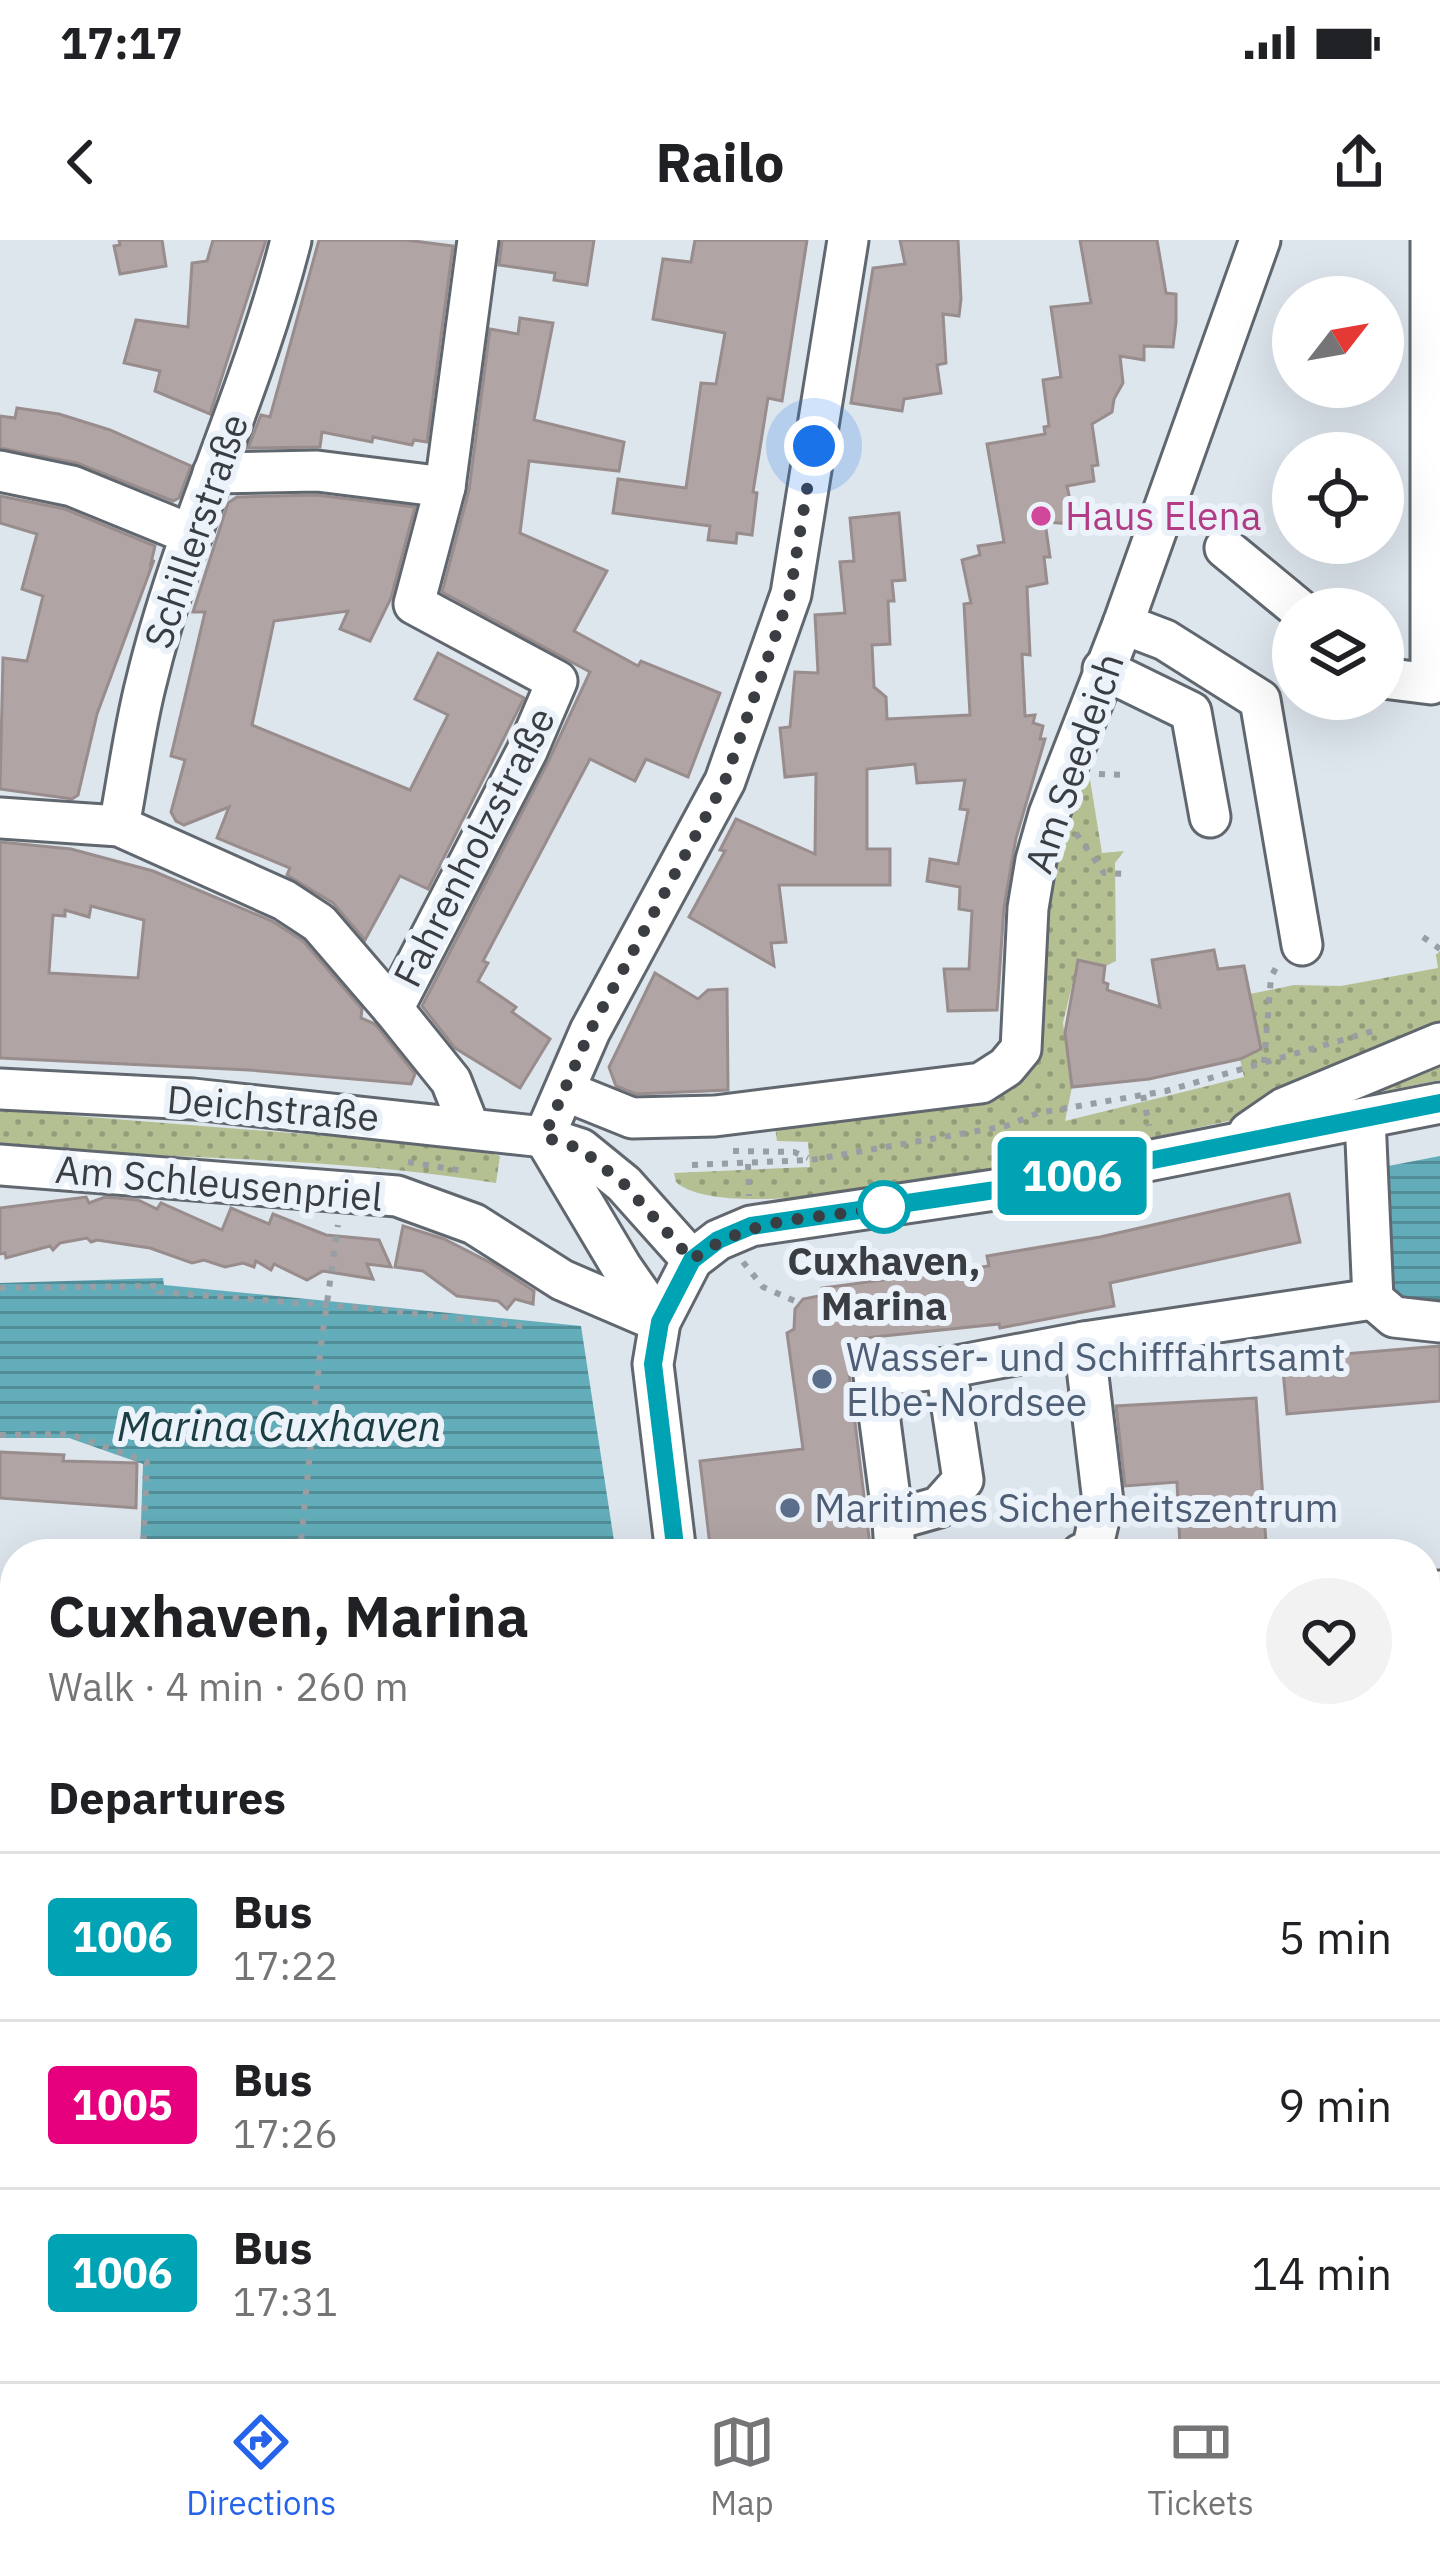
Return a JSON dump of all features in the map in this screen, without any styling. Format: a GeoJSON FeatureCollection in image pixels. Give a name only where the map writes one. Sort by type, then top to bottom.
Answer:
{"type":"FeatureCollection","features":[{"type":"Feature","properties":{"kind":"street","name":"Schillerstraße"},"geometry":{"type":"LineString","coordinates":[[119,826],[146,682],[213,473],[277,296],[291,240]]}},
{"type":"Feature","properties":{"kind":"street"},"geometry":{"type":"LineString","coordinates":[[213,473],[317,471],[445,487],[478,240]]}},
{"type":"Feature","properties":{"kind":"street"},"geometry":{"type":"LineString","coordinates":[[660,1322],[544,1137],[590,1031],[725,781],[790,594],[848,240]]}},
{"type":"Feature","properties":{"kind":"street","name":"Am Seedeich"},"geometry":{"type":"LineString","coordinates":[[565,1090],[632,1118],[715,1116],[981,1083],[1006,1067],[1022,1049],[1028,908],[1049,814],[1260,240]]}},
{"type":"Feature","properties":{"kind":"street"},"geometry":{"type":"LineString","coordinates":[[1404,681],[1430,684],[1431,240]]}},
{"type":"Feature","properties":{"kind":"street"},"geometry":{"type":"LineString","coordinates":[[0,471],[72,486],[192,536]]}},
{"type":"Feature","properties":{"kind":"street","name":"Fahrenholzstraße"},"geometry":{"type":"LineString","coordinates":[[392,1009],[527,752],[557,681],[414,604],[445,487]]}},
{"type":"Feature","properties":{"kind":"street"},"geometry":{"type":"LineString","coordinates":[[1225,548],[1274,588]]}},
{"type":"Feature","properties":{"kind":"street"},"geometry":{"type":"LineString","coordinates":[[1123,623],[1165,640],[1260,700],[1303,945]]}},
{"type":"Feature","properties":{"kind":"street"},"geometry":{"type":"LineString","coordinates":[[1103,669],[1191,712],[1210,817]]}},
{"type":"Feature","properties":{"kind":"street"},"geometry":{"type":"LineString","coordinates":[[0,818],[119,826],[284,900],[320,923],[451,1081],[470,1126]]}},
{"type":"Feature","properties":{"kind":"street"},"geometry":{"type":"LineString","coordinates":[[1235,1142],[1284,1108],[1440,1043]]}},
{"type":"Feature","properties":{"kind":"street","name":"Deichstraße"},"geometry":{"type":"LineString","coordinates":[[0,1089],[193,1099],[544,1137],[581,1149],[624,1184],[692,1260]]}},
{"type":"Feature","properties":{"kind":"street"},"geometry":{"type":"LineString","coordinates":[[674,1539],[653,1364],[660,1322],[692,1260],[718,1240],[751,1226],[1022,1186],[1440,1103]]}},
{"type":"Feature","properties":{"kind":"street"},"geometry":{"type":"LineString","coordinates":[[1365,1118],[1383,1308]]}},
{"type":"Feature","properties":{"kind":"street","name":"Am Schleusenpriel"},"geometry":{"type":"LineString","coordinates":[[0,1166],[398,1196],[474,1224],[562,1280],[660,1322]]}},
{"type":"Feature","properties":{"kind":"street"},"geometry":{"type":"LineString","coordinates":[[577,1187],[657,1247],[692,1260]]}},
{"type":"Feature","properties":{"kind":"street"},"geometry":{"type":"LineString","coordinates":[[562,1280],[595,1251],[600,1228]]}},
{"type":"Feature","properties":{"kind":"street"},"geometry":{"type":"LineString","coordinates":[[946,1368],[963,1480],[939,1507],[894,1537],[874,1376],[946,1368],[1084,1342],[1383,1308],[1440,1322]]}},
{"type":"Feature","properties":{"kind":"street"},"geometry":{"type":"LineString","coordinates":[[1084,1342],[1103,1502],[1095,1539]]}},
{"type":"Feature","properties":{"kind":"path"},"geometry":{"type":"LineString","coordinates":[[1093,774],[1126,775]]}},
{"type":"Feature","properties":{"kind":"path"},"geometry":{"type":"LineString","coordinates":[[1049,814],[1068,823],[1104,873],[1126,874]]}},
{"type":"Feature","properties":{"kind":"path"},"geometry":{"type":"LineString","coordinates":[[1423,937],[1440,949]]}},
{"type":"Feature","properties":{"kind":"path"},"geometry":{"type":"LineString","coordinates":[[1264,1064],[1274,966],[1303,945]]}},
{"type":"Feature","properties":{"kind":"path"},"geometry":{"type":"LineString","coordinates":[[692,1165],[811,1160],[1006,1126],[1038,1113],[1166,1091],[1396,1024]]}},
{"type":"Feature","properties":{"kind":"path"},"geometry":{"type":"LineString","coordinates":[[1005,1115],[1006,1126]]}},
{"type":"Feature","properties":{"kind":"path"},"geometry":{"type":"LineString","coordinates":[[748,1163],[749,1198]]}},
{"type":"Feature","properties":{"kind":"path"},"geometry":{"type":"LineString","coordinates":[[301,1539],[320,1345],[343,1192]]}},
{"type":"Feature","properties":{"kind":"path"},"geometry":{"type":"LineString","coordinates":[[747,1265],[763,1287],[799,1303]]}},
{"type":"Feature","properties":{"kind":"path"},"geometry":{"type":"LineString","coordinates":[[0,1288],[160,1286],[159,1292],[531,1327]]}},
{"type":"Feature","properties":{"kind":"path"},"geometry":{"type":"LineString","coordinates":[[0,1435],[70,1434],[147,1462],[144,1539]]}},
{"type":"Feature","properties":{"kind":"green space"},"geometry":{"type":"Polygon","coordinates":[[[1088,767],[1102,853],[1124,851],[1115,863],[1116,961],[1105,966],[1078,960],[1063,1023],[1072,1087],[1065,1121],[1244,1077],[1240,1059],[1261,1049],[1250,994],[1294,985],[1341,986],[1438,968],[1440,951],[1440,1080],[1028,1164],[853,1192],[775,1199],[713,1196],[676,1182],[674,1173],[810,1167],[808,1142],[777,1141],[774,1120],[1000,1086],[1042,889],[1075,784],[1088,767]]]}},
{"type":"Feature","properties":{"kind":"green space"},"geometry":{"type":"Polygon","coordinates":[[[0,1110],[468,1147],[500,1156],[496,1183],[311,1163],[0,1147],[0,1110]]]}},
{"type":"Feature","properties":{"kind":"water"},"geometry":{"type":"Polygon","coordinates":[[[1440,1156],[1440,1306],[1395,1300],[1383,1167],[1440,1156]]]}},
{"type":"Feature","properties":{"kind":"water","name":"Marina Cuxhaven"},"geometry":{"type":"Polygon","coordinates":[[[163,1278],[164,1285],[581,1326],[614,1539],[140,1539],[143,1464],[69,1438],[0,1438],[0,1283],[163,1278]]]}},
{"type":"Feature","properties":{"kind":"building"},"geometry":{"type":"Polygon","coordinates":[[[119,240],[162,240],[166,266],[120,274],[114,246],[120,245],[119,240]]]}},
{"type":"Feature","properties":{"kind":"building"},"geometry":{"type":"Polygon","coordinates":[[[213,240],[266,240],[210,414],[155,391],[160,371],[124,363],[136,320],[188,327],[192,263],[207,261],[213,240]]]}},
{"type":"Feature","properties":{"kind":"building"},"geometry":{"type":"Polygon","coordinates":[[[319,240],[406,240],[453,246],[427,442],[414,440],[412,445],[373,437],[372,442],[322,432],[320,447],[248,448],[261,415],[270,417],[319,240]]]}},
{"type":"Feature","properties":{"kind":"building"},"geometry":{"type":"Polygon","coordinates":[[[502,240],[594,240],[587,285],[554,280],[555,273],[499,265],[502,240]]]}},
{"type":"Feature","properties":{"kind":"building"},"geometry":{"type":"Polygon","coordinates":[[[695,240],[807,240],[782,401],[768,398],[753,492],[757,493],[752,535],[737,533],[736,543],[708,540],[710,526],[613,513],[618,479],[686,488],[701,383],[716,384],[725,333],[653,319],[663,259],[691,262],[695,240]]]}},
{"type":"Feature","properties":{"kind":"building"},"geometry":{"type":"Polygon","coordinates":[[[900,240],[958,240],[961,299],[959,316],[943,314],[946,363],[937,365],[941,393],[904,399],[902,411],[851,403],[873,268],[905,264],[900,240]]]}},
{"type":"Feature","properties":{"kind":"building"},"geometry":{"type":"Polygon","coordinates":[[[1080,240],[1157,240],[1166,293],[1176,294],[1176,322],[1173,347],[1144,346],[1144,360],[1120,356],[1123,383],[1112,412],[1092,424],[1098,465],[1092,466],[1094,481],[1067,486],[1075,524],[1045,522],[1050,557],[1044,557],[1047,583],[1027,587],[1030,655],[1022,654],[1025,716],[1035,715],[1033,723],[1043,726],[1040,739],[1045,739],[1016,838],[1004,907],[997,1010],[948,1011],[944,969],[969,969],[972,911],[959,909],[960,887],[927,881],[930,859],[958,864],[968,810],[960,809],[965,780],[917,783],[915,764],[867,769],[867,849],[890,849],[890,885],[779,885],[786,942],[771,943],[774,966],[689,917],[725,851],[720,850],[736,819],[815,854],[816,774],[785,777],[780,728],[790,727],[795,672],[818,673],[815,615],[845,613],[840,562],[854,561],[850,518],[899,513],[905,580],[892,581],[890,644],[872,645],[874,687],[886,697],[887,719],[970,715],[964,604],[971,603],[962,560],[980,555],[978,546],[1004,542],[987,444],[1045,434],[1044,427],[1049,426],[1043,380],[1061,377],[1051,307],[1091,303],[1080,240]]]}},
{"type":"Feature","properties":{"kind":"building"},"geometry":{"type":"Polygon","coordinates":[[[520,318],[553,323],[534,420],[624,442],[619,471],[529,461],[520,533],[607,571],[574,631],[638,666],[641,661],[720,693],[688,777],[646,759],[635,781],[590,759],[483,961],[488,963],[478,981],[550,1039],[520,1088],[455,1048],[422,1006],[590,672],[442,592],[469,490],[490,329],[518,334],[520,318]]]}},
{"type":"Feature","properties":{"kind":"building"},"geometry":{"type":"Polygon","coordinates":[[[17,408],[59,414],[110,430],[191,466],[179,498],[173,501],[77,463],[0,448],[0,416],[15,418],[17,408]]]}},
{"type":"Feature","properties":{"kind":"building"},"geometry":{"type":"Polygon","coordinates":[[[316,495],[415,507],[391,598],[370,641],[340,629],[348,611],[274,621],[252,725],[410,790],[448,715],[415,699],[438,653],[524,698],[428,889],[400,876],[365,940],[333,903],[287,875],[290,868],[217,838],[229,807],[184,825],[171,812],[185,760],[171,756],[205,612],[193,612],[228,503],[237,497],[316,495]]]}},
{"type":"Feature","properties":{"kind":"building"},"geometry":{"type":"Polygon","coordinates":[[[0,496],[65,509],[155,546],[151,563],[154,560],[97,714],[78,795],[72,799],[0,789],[3,658],[27,661],[43,596],[22,589],[37,534],[0,523],[0,496]]]}},
{"type":"Feature","properties":{"kind":"building"},"geometry":{"type":"Polygon","coordinates":[[[0,842],[71,849],[153,871],[272,921],[303,941],[362,1009],[361,1018],[375,1024],[415,1074],[411,1084],[249,1070],[0,1058],[0,842]],[[91,906],[89,917],[65,910],[65,916],[53,915],[49,973],[138,978],[144,920],[91,906]]]}},
{"type":"Feature","properties":{"kind":"building"},"geometry":{"type":"Polygon","coordinates":[[[1214,950],[1218,969],[1244,966],[1261,1049],[1240,1059],[1149,1079],[1072,1087],[1065,1033],[1078,960],[1105,966],[1107,990],[1160,1007],[1152,960],[1214,950]]]}},
{"type":"Feature","properties":{"kind":"building"},"geometry":{"type":"Polygon","coordinates":[[[655,973],[698,999],[708,990],[727,989],[728,1090],[636,1094],[616,1086],[609,1067],[655,973]]]}},
{"type":"Feature","properties":{"kind":"building"},"geometry":{"type":"Polygon","coordinates":[[[1289,1194],[1300,1242],[1110,1283],[1114,1306],[1000,1328],[999,1324],[845,1340],[869,1539],[709,1539],[700,1461],[803,1449],[787,1333],[794,1329],[795,1309],[803,1299],[819,1296],[822,1288],[989,1266],[987,1256],[1100,1237],[1289,1194]]]}},
{"type":"Feature","properties":{"kind":"building"},"geometry":{"type":"Polygon","coordinates":[[[86,1197],[89,1203],[105,1197],[138,1200],[157,1209],[161,1203],[222,1230],[231,1208],[269,1224],[273,1214],[326,1235],[379,1240],[391,1267],[367,1264],[373,1279],[323,1271],[307,1280],[274,1264],[271,1270],[256,1261],[254,1267],[243,1263],[225,1267],[204,1260],[192,1263],[150,1248],[87,1238],[60,1243],[53,1250],[50,1246],[6,1258],[5,1253],[0,1254],[0,1208],[86,1197]]]}},
{"type":"Feature","properties":{"kind":"building"},"geometry":{"type":"Polygon","coordinates":[[[403,1226],[444,1239],[491,1263],[534,1291],[533,1304],[515,1299],[507,1309],[498,1301],[457,1296],[423,1271],[395,1267],[403,1226]]]}},
{"type":"Feature","properties":{"kind":"building"},"geometry":{"type":"Polygon","coordinates":[[[1440,1346],[1440,1401],[1287,1414],[1282,1359],[1440,1346]]]}},
{"type":"Feature","properties":{"kind":"building"},"geometry":{"type":"Polygon","coordinates":[[[1256,1398],[1266,1539],[1180,1539],[1177,1482],[1125,1486],[1116,1406],[1256,1398]]]}},
{"type":"Feature","properties":{"kind":"building"},"geometry":{"type":"Polygon","coordinates":[[[0,1452],[64,1455],[63,1461],[137,1463],[136,1508],[0,1498],[0,1452]]]}},
{"type":"Feature","properties":{"kind":"bus line","name":"1006"},"geometry":{"type":"LineString","coordinates":[[674,1539],[653,1364],[660,1322],[692,1260],[718,1240],[751,1226],[1022,1186],[1440,1103]]}},
{"type":"Feature","properties":{"kind":"place","name":"Haus Elena"},"geometry":{"type":"Point","coordinates":[1041,516]}},
{"type":"Feature","properties":{"kind":"place","name":"Cuxhaven, Marina"},"geometry":{"type":"Point","coordinates":[884,1207]}},
{"type":"Feature","properties":{"kind":"place","name":"Wasser- und Schifffahrtsamt Elbe-Nordsee"},"geometry":{"type":"Point","coordinates":[822,1379]}},
{"type":"Feature","properties":{"kind":"place","name":"Maritimes Sicherheitszentrum"},"geometry":{"type":"Point","coordinates":[790,1508]}},
{"type":"Feature","properties":{"kind":"route"},"geometry":{"type":"LineString","coordinates":[[814,446],[790,594],[725,781],[590,1031],[544,1137],[581,1149],[624,1184],[692,1260],[718,1240],[751,1226],[884,1207]]}}]}
